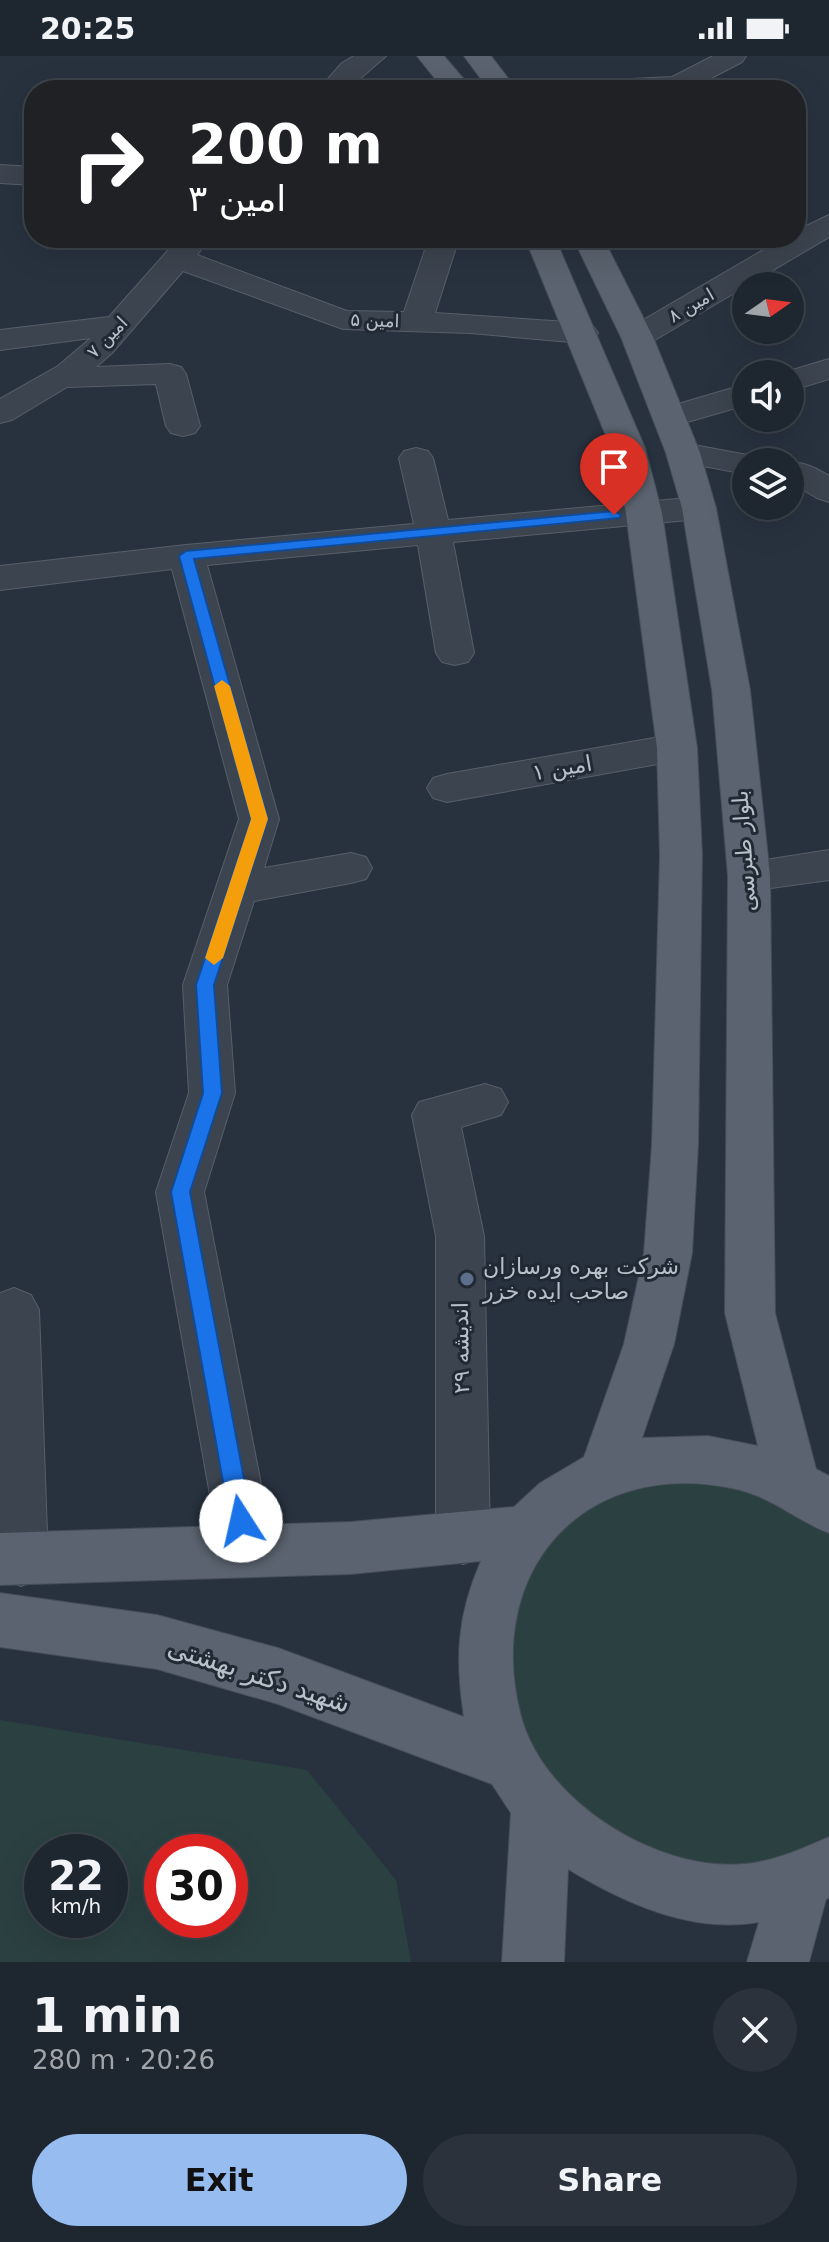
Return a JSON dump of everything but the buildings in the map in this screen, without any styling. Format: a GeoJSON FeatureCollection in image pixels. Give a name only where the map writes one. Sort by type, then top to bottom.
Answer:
{"type":"FeatureCollection","features":[{"type":"Feature","properties":{"kind":"main road"},"geometry":{"type":"LineString","coordinates":[[430,56],[450,80]]}},
{"type":"Feature","properties":{"kind":"main road"},"geometry":{"type":"LineString","coordinates":[[477,56],[495,80]]}},
{"type":"Feature","properties":{"kind":"main road"},"geometry":{"type":"LineString","coordinates":[[544,248],[628,448],[644,513],[677,748],[681,855],[675,1145],[668,1253],[649,1344],[604,1473]]}},
{"type":"Feature","properties":{"kind":"main road","name":"بلوار طبرسی"},"geometry":{"type":"LineString","coordinates":[[597,248],[677,435],[699,508],[731,690],[749,876],[750,1313],[819,1500]]}},
{"type":"Feature","properties":{"kind":"main road"},"geometry":{"type":"LineString","coordinates":[[533,1962],[525,1785],[488,1700],[484,1639],[497,1581],[526,1531],[561,1497],[604,1473],[650,1460],[697,1457],[747,1466],[819,1500]]}},
{"type":"Feature","properties":{"kind":"main road"},"geometry":{"type":"LineString","coordinates":[[11,1559],[351,1548],[526,1531]]}},
{"type":"Feature","properties":{"kind":"main road","name":"شهید دکتر بهشتی"},"geometry":{"type":"LineString","coordinates":[[0,1620],[157,1642],[278,1676],[525,1785]]}},
{"type":"Feature","properties":{"kind":"main road"},"geometry":{"type":"LineString","coordinates":[[525,1785],[596,1856],[662,1886],[733,1895],[815,1874]]}},
{"type":"Feature","properties":{"kind":"main road"},"geometry":{"type":"LineString","coordinates":[[778,1962],[815,1874]]}},
{"type":"Feature","properties":{"kind":"street"},"geometry":{"type":"LineString","coordinates":[[342,80],[373,56]]}},
{"type":"Feature","properties":{"kind":"street"},"geometry":{"type":"LineString","coordinates":[[687,80],[733,56]]}},
{"type":"Feature","properties":{"kind":"street"},"geometry":{"type":"LineString","coordinates":[[587,80],[598,62]]}},
{"type":"Feature","properties":{"kind":"street"},"geometry":{"type":"LineString","coordinates":[[0,174],[24,175]]}},
{"type":"Feature","properties":{"kind":"street","name":"امین ۸"},"geometry":{"type":"LineString","coordinates":[[806,238],[829,224]]}},
{"type":"Feature","properties":{"kind":"street","name":"امین ۵"},"geometry":{"type":"LineString","coordinates":[[186,248],[343,320],[417,321],[582,333]]}},
{"type":"Feature","properties":{"kind":"street","name":"امین ۷"},"geometry":{"type":"LineString","coordinates":[[0,413],[60,378],[101,346],[186,248]]}},
{"type":"Feature","properties":{"kind":"street"},"geometry":{"type":"LineString","coordinates":[[417,321],[441,248]]}},
{"type":"Feature","properties":{"kind":"street","name":"امین ۸"},"geometry":{"type":"LineString","coordinates":[[637,337],[788,248]]}},
{"type":"Feature","properties":{"kind":"street"},"geometry":{"type":"LineString","coordinates":[[0,340],[119,325]]}},
{"type":"Feature","properties":{"kind":"street"},"geometry":{"type":"LineString","coordinates":[[804,377],[829,369]]}},
{"type":"Feature","properties":{"kind":"street"},"geometry":{"type":"LineString","coordinates":[[60,378],[170,374],[183,426]]}},
{"type":"Feature","properties":{"kind":"street"},"geometry":{"type":"LineString","coordinates":[[677,435],[732,402]]}},
{"type":"Feature","properties":{"kind":"street"},"geometry":{"type":"LineString","coordinates":[[677,435],[732,458]]}},
{"type":"Feature","properties":{"kind":"street"},"geometry":{"type":"LineString","coordinates":[[416,458],[455,653]]}},
{"type":"Feature","properties":{"kind":"street"},"geometry":{"type":"LineString","coordinates":[[806,471],[829,491]]}},
{"type":"Feature","properties":{"kind":"street"},"geometry":{"type":"LineString","coordinates":[[0,578],[433,531],[699,508]]}},
{"type":"Feature","properties":{"kind":"street"},"geometry":{"type":"LineString","coordinates":[[186,556],[259,819],[205,985],[212,1093],[180,1192],[247,1551]]}},
{"type":"Feature","properties":{"kind":"street","name":"امین ۱"},"geometry":{"type":"LineString","coordinates":[[447,788],[677,748]]}},
{"type":"Feature","properties":{"kind":"street"},"geometry":{"type":"LineString","coordinates":[[749,876],[829,865]]}},
{"type":"Feature","properties":{"kind":"street"},"geometry":{"type":"LineString","coordinates":[[237,888],[351,868]]}},
{"type":"Feature","properties":{"kind":"street","name":"اندیشه ۲۹"},"geometry":{"type":"LineString","coordinates":[[463,1539],[460,1236],[435,1115],[485,1102]]}},
{"type":"Feature","properties":{"kind":"street"},"geometry":{"type":"LineString","coordinates":[[11,1559],[14,1310]]}},
{"type":"Feature","properties":{"kind":"green space"},"geometry":{"type":"Polygon","coordinates":[[[650,1460],[829,1508],[829,1867],[733,1895],[541,1809],[484,1639],[497,1581],[650,1460]]]}},
{"type":"Feature","properties":{"kind":"green space"},"geometry":{"type":"Polygon","coordinates":[[[0,1720],[307,1770],[396,1880],[411,1962],[0,1962],[0,1720]]]}},
{"type":"Feature","properties":{"kind":"slow traffic"},"geometry":{"type":"LineString","coordinates":[[214,958],[259,819],[222,686]]}},
{"type":"Feature","properties":{"kind":"place","name":"شرکت بهره ورسازان صاحب ایده خزر"},"geometry":{"type":"Point","coordinates":[467,1279]}},
{"type":"Feature","properties":{"kind":"route"},"geometry":{"type":"LineString","coordinates":[[241,1521],[180,1192],[212,1093],[205,985],[259,819],[186,556],[614,515]]}}]}
